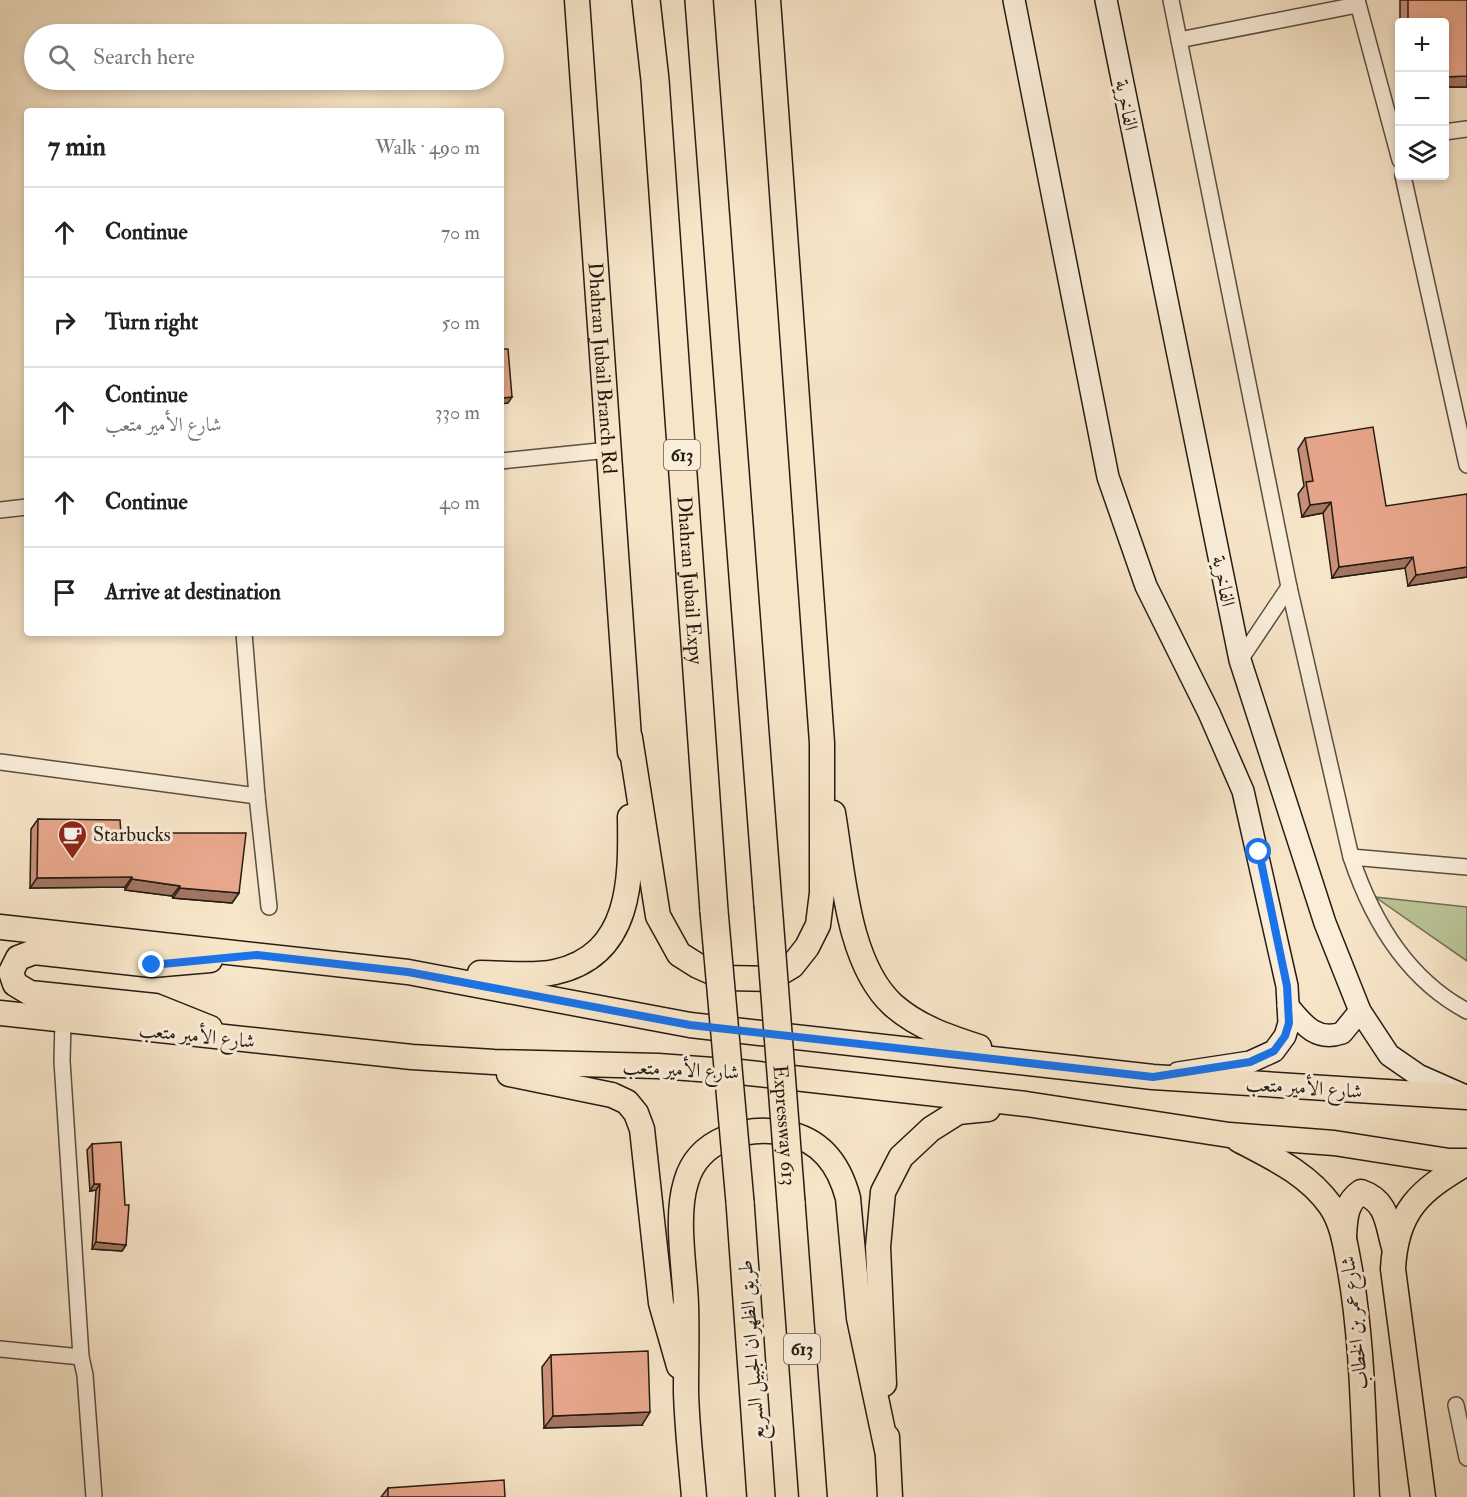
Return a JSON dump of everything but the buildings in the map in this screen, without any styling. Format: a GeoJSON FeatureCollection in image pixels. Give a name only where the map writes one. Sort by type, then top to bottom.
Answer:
{"type":"FeatureCollection","features":[{"type":"Feature","properties":{"kind":"highway","name":"Dhahran Jubail Expy"},"geometry":{"type":"LineString","coordinates":[[646,0],[655,80],[714,911],[740,1202]]}},
{"type":"Feature","properties":{"kind":"highway","name":"Expressway 613"},"geometry":{"type":"LineString","coordinates":[[699,0],[813,1497]]}},
{"type":"Feature","properties":{"kind":"highway","name":"طريق الظهران الجبيل السريع"},"geometry":{"type":"LineString","coordinates":[[740,1202],[761,1497]]}},
{"type":"Feature","properties":{"kind":"main road","name":"Dhahran Jubail Branch Rd"},"geometry":{"type":"LineString","coordinates":[[577,0],[630,738]]}},
{"type":"Feature","properties":{"kind":"main road"},"geometry":{"type":"LineString","coordinates":[[630,738],[658,916],[679,954],[698,966],[726,978],[770,979],[792,966],[807,947],[818,925],[822,893],[822,743],[768,0]]}},
{"type":"Feature","properties":{"kind":"main road"},"geometry":{"type":"LineString","coordinates":[[408,972],[553,972],[584,960],[602,945],[623,913],[631,875],[630,738]]}},
{"type":"Feature","properties":{"kind":"main road"},"geometry":{"type":"LineString","coordinates":[[822,743],[849,908],[859,952],[872,977],[891,1003],[913,1020],[938,1034],[1024,1062]]}},
{"type":"Feature","properties":{"kind":"main road","name":"شارع الأمير متعب"},"geometry":{"type":"LineString","coordinates":[[0,926],[408,972],[690,1025],[1153,1077],[1467,1097]]}},
{"type":"Feature","properties":{"kind":"main road"},"geometry":{"type":"LineString","coordinates":[[238,1039],[155,1006],[30,993],[15,984],[11,972],[18,958],[34,952],[152,965],[257,955]]}},
{"type":"Feature","properties":{"kind":"main road","name":"شارع الأمير متعب"},"geometry":{"type":"LineString","coordinates":[[0,1015],[412,1057],[682,1068],[1026,1104],[1229,1135],[1334,1143],[1467,1162]]}},
{"type":"Feature","properties":{"kind":"main road"},"geometry":{"type":"LineString","coordinates":[[412,1057],[589,1089],[627,1102],[636,1113],[645,1149],[661,1303],[687,1395]]}},
{"type":"Feature","properties":{"kind":"main road"},"geometry":{"type":"LineString","coordinates":[[890,1497],[878,1247],[883,1192],[901,1158],[931,1129],[958,1112],[1026,1104]]}},
{"type":"Feature","properties":{"kind":"main road"},"geometry":{"type":"LineString","coordinates":[[694,1497],[687,1395],[681,1208],[686,1181],[699,1156],[714,1144],[739,1132],[775,1131],[800,1136],[819,1146],[834,1162],[843,1179],[848,1197],[859,1318],[887,1450]]}},
{"type":"Feature","properties":{"kind":"main road","name":"شارع عمر بن الخطاب"},"geometry":{"type":"LineString","coordinates":[[1229,1135],[1288,1166],[1311,1182],[1332,1207],[1344,1238],[1356,1305],[1367,1497]]}},
{"type":"Feature","properties":{"kind":"main road"},"geometry":{"type":"LineString","coordinates":[[1423,1497],[1393,1269],[1394,1247],[1398,1230],[1408,1212],[1431,1184],[1467,1162]]}},
{"type":"Feature","properties":{"kind":"main road"},"geometry":{"type":"LineString","coordinates":[[1344,1238],[1345,1215],[1351,1199],[1361,1192],[1375,1197],[1383,1209],[1394,1247]]}},
{"type":"Feature","properties":{"kind":"street"},"geometry":{"type":"LineString","coordinates":[[1014,0],[1108,477],[1146,586],[1209,713],[1243,791],[1259,852],[1287,986],[1289,1023],[1285,1036],[1274,1051],[1250,1062],[1153,1077]]}},
{"type":"Feature","properties":{"kind":"street","name":"الفاخرية"},"geometry":{"type":"LineString","coordinates":[[1106,0],[1240,660],[1325,923],[1360,1011],[1389,1054],[1418,1075],[1467,1097]]}},
{"type":"Feature","properties":{"kind":"street"},"geometry":{"type":"LineString","coordinates":[[1171,0],[1289,587],[1351,857],[1378,924],[1403,958],[1431,986],[1467,1011]]}},
{"type":"Feature","properties":{"kind":"street"},"geometry":{"type":"LineString","coordinates":[[1179,40],[1357,3],[1395,131]]}},
{"type":"Feature","properties":{"kind":"street"},"geometry":{"type":"LineString","coordinates":[[1449,131],[1467,129]]}},
{"type":"Feature","properties":{"kind":"street"},"geometry":{"type":"LineString","coordinates":[[1404,180],[1467,465]]}},
{"type":"Feature","properties":{"kind":"street"},"geometry":{"type":"LineString","coordinates":[[504,460],[609,450]]}},
{"type":"Feature","properties":{"kind":"street"},"geometry":{"type":"LineString","coordinates":[[0,510],[24,507]]}},
{"type":"Feature","properties":{"kind":"street"},"geometry":{"type":"LineString","coordinates":[[1240,660],[1289,587]]}},
{"type":"Feature","properties":{"kind":"street"},"geometry":{"type":"LineString","coordinates":[[243,636],[269,906]]}},
{"type":"Feature","properties":{"kind":"street"},"geometry":{"type":"LineString","coordinates":[[0,762],[257,796]]}},
{"type":"Feature","properties":{"kind":"street"},"geometry":{"type":"LineString","coordinates":[[1351,857],[1467,867]]}},
{"type":"Feature","properties":{"kind":"street"},"geometry":{"type":"LineString","coordinates":[[1288,1006],[1308,1029],[1321,1035],[1342,1033],[1360,1011]]}},
{"type":"Feature","properties":{"kind":"street"},"geometry":{"type":"LineString","coordinates":[[56,1021],[62,1061],[81,1358],[86,1375],[94,1497]]}},
{"type":"Feature","properties":{"kind":"street"},"geometry":{"type":"LineString","coordinates":[[0,1349],[81,1358]]}},
{"type":"Feature","properties":{"kind":"street"},"geometry":{"type":"LineString","coordinates":[[1456,1405],[1467,1458]]}},
{"type":"Feature","properties":{"kind":"green space"},"geometry":{"type":"Polygon","coordinates":[[[1375,897],[1467,907],[1467,961],[1375,897]]]}},
{"type":"Feature","properties":{"kind":"place","name":"Starbucks"},"geometry":{"type":"Point","coordinates":[72,860]}},
{"type":"Feature","properties":{"kind":"route"},"geometry":{"type":"LineString","coordinates":[[152,965],[257,955],[408,972],[690,1025],[1153,1077],[1250,1062],[1274,1051],[1285,1036],[1289,1023],[1287,986],[1259,852]]}}]}
